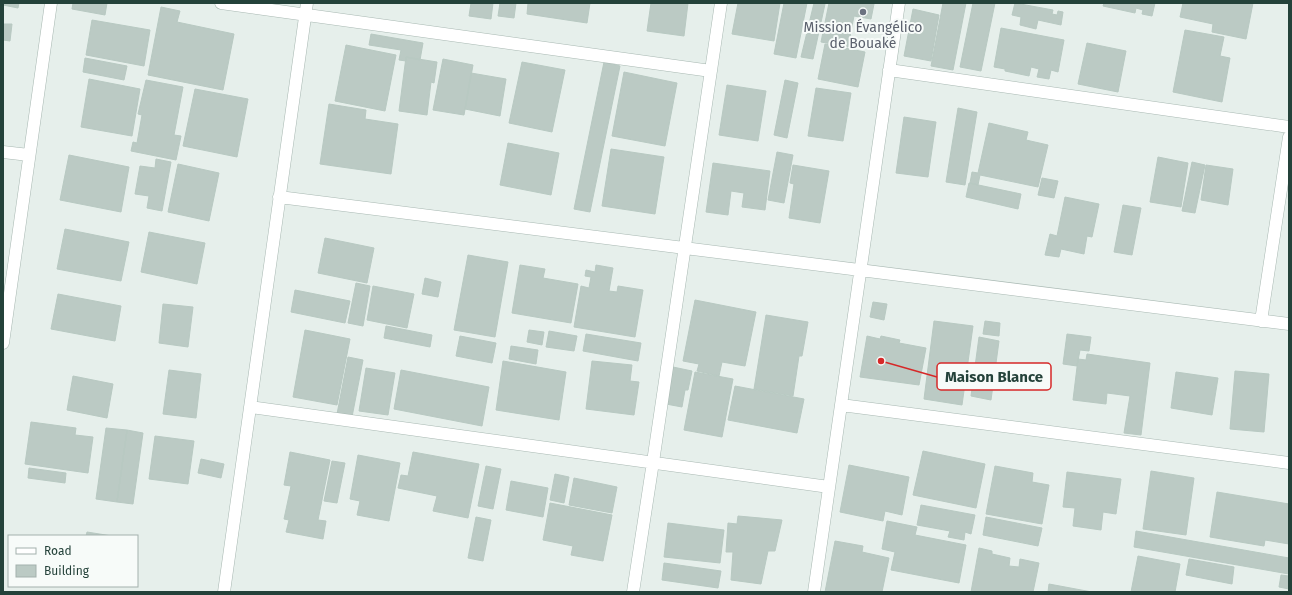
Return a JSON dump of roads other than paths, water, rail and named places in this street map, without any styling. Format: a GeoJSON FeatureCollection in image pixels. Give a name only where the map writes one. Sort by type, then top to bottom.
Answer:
{"type":"FeatureCollection","features":[{"type":"Feature","properties":{"kind":"street"},"geometry":{"type":"LineString","coordinates":[[3,343],[51,3]]}},
{"type":"Feature","properties":{"kind":"street"},"geometry":{"type":"LineString","coordinates":[[221,3],[306,9],[711,71]]}},
{"type":"Feature","properties":{"kind":"street"},"geometry":{"type":"LineString","coordinates":[[632,592],[653,462],[721,3]]}},
{"type":"Feature","properties":{"kind":"street"},"geometry":{"type":"LineString","coordinates":[[814,592],[899,3]]}},
{"type":"Feature","properties":{"kind":"street"},"geometry":{"type":"LineString","coordinates":[[224,592],[306,9]]}},
{"type":"Feature","properties":{"kind":"street"},"geometry":{"type":"LineString","coordinates":[[889,70],[1289,127]]}},
{"type":"Feature","properties":{"kind":"street"},"geometry":{"type":"LineString","coordinates":[[1261,321],[1289,137]]}},
{"type":"Feature","properties":{"kind":"street"},"geometry":{"type":"LineString","coordinates":[[3,152],[30,155]]}},
{"type":"Feature","properties":{"kind":"street"},"geometry":{"type":"LineString","coordinates":[[279,197],[1289,324]]}},
{"type":"Feature","properties":{"kind":"street"},"geometry":{"type":"LineString","coordinates":[[841,405],[1289,464]]}},
{"type":"Feature","properties":{"kind":"street"},"geometry":{"type":"LineString","coordinates":[[250,407],[829,486]]}},
{"type":"Feature","properties":{"kind":"place","name":"Mission Évangélico de Bouaké"},"geometry":{"type":"Point","coordinates":[863,12]}},
{"type":"Feature","properties":{"kind":"place","name":"Maison Blance"},"geometry":{"type":"Point","coordinates":[881,361]}}]}
